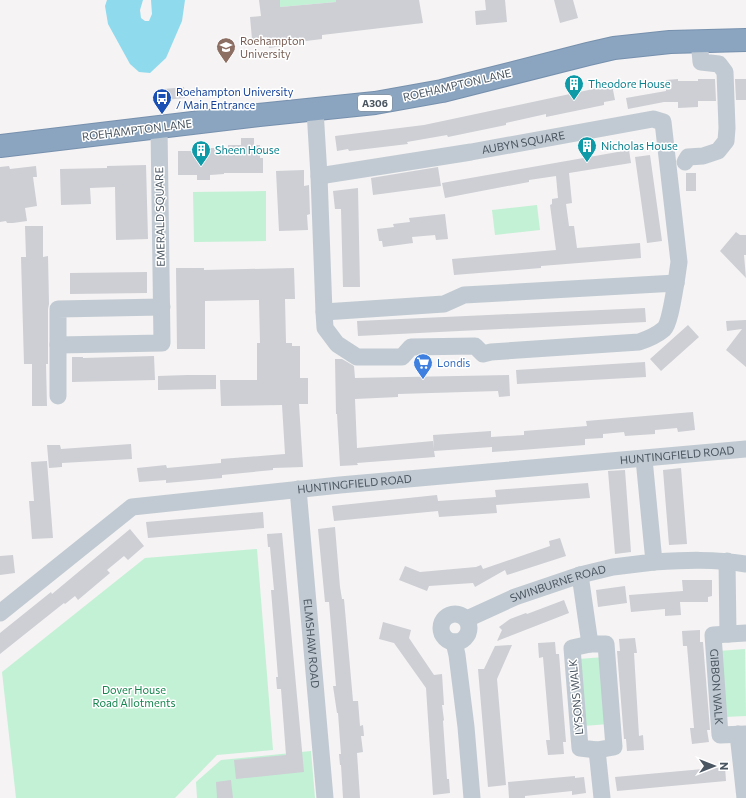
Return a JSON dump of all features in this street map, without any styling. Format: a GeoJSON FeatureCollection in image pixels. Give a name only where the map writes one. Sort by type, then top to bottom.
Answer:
{"type":"FeatureCollection","features":[{"type":"Feature","properties":{"kind":"highway","name":"ROEHAMPTON LANE"},"geometry":{"type":"LineString","coordinates":[[0,146],[259,115],[375,103],[442,91],[614,48],[699,40],[746,40]]}},
{"type":"Feature","properties":{"kind":"street"},"geometry":{"type":"LineString","coordinates":[[685,162],[688,157],[703,156],[718,151],[726,141],[725,72],[719,64],[701,62],[699,40]]}},
{"type":"Feature","properties":{"kind":"street","name":"AUBYN SQUARE"},"geometry":{"type":"LineString","coordinates":[[315,110],[325,328],[337,344],[357,357],[402,357],[411,347],[474,346],[483,354],[639,342],[666,328],[672,306],[679,262],[663,122],[652,119],[471,152],[319,176]]}},
{"type":"Feature","properties":{"kind":"street","name":"EMERALD SQUARE"},"geometry":{"type":"LineString","coordinates":[[58,345],[162,343],[159,127]]}},
{"type":"Feature","properties":{"kind":"street"},"geometry":{"type":"LineString","coordinates":[[324,312],[444,304],[464,295],[676,283]]}},
{"type":"Feature","properties":{"kind":"street"},"geometry":{"type":"LineString","coordinates":[[58,396],[58,309],[162,307]]}},
{"type":"Feature","properties":{"kind":"street","name":"HUNTINGFIELD ROAD"},"geometry":{"type":"LineString","coordinates":[[0,613],[132,507],[298,488],[746,449]]}},
{"type":"Feature","properties":{"kind":"street"},"geometry":{"type":"LineString","coordinates":[[644,459],[654,562]]}},
{"type":"Feature","properties":{"kind":"street","name":"ELMSHAW ROAD"},"geometry":{"type":"LineString","coordinates":[[298,488],[325,798]]}},
{"type":"Feature","properties":{"kind":"street","name":"SWINBURNE ROAD"},"geometry":{"type":"LineString","coordinates":[[467,619],[515,597],[580,575],[613,567],[693,559],[727,561],[746,564]]}},
{"type":"Feature","properties":{"kind":"street","name":"GIBBON WALK"},"geometry":{"type":"LineString","coordinates":[[727,561],[728,634]]}},
{"type":"Feature","properties":{"kind":"street"},"geometry":{"type":"LineString","coordinates":[[580,575],[590,644],[606,644],[614,747],[597,750],[602,798]]}},
{"type":"Feature","properties":{"kind":"street"},"geometry":{"type":"LineString","coordinates":[[459,614],[467,619],[470,628],[469,633],[463,640],[454,642],[449,641],[443,634],[441,625],[450,615],[459,614]]}},
{"type":"Feature","properties":{"kind":"street","name":"GIBBON WALK"},"geometry":{"type":"LineString","coordinates":[[745,798],[742,734],[720,735],[713,635],[746,633]]}},
{"type":"Feature","properties":{"kind":"street"},"geometry":{"type":"LineString","coordinates":[[454,642],[466,727],[472,798]]}},
{"type":"Feature","properties":{"kind":"street","name":"LYSONS WALK"},"geometry":{"type":"LineString","coordinates":[[590,644],[572,648],[580,748],[597,750]]}},
{"type":"Feature","properties":{"kind":"green space"},"geometry":{"type":"Polygon","coordinates":[[[280,0],[336,0],[336,2],[280,7],[280,0]]]}},
{"type":"Feature","properties":{"kind":"green space"},"geometry":{"type":"Polygon","coordinates":[[[266,191],[266,241],[194,242],[193,192],[266,191]]]}},
{"type":"Feature","properties":{"kind":"green space"},"geometry":{"type":"Polygon","coordinates":[[[537,205],[540,230],[495,235],[492,210],[537,205]]]}},
{"type":"Feature","properties":{"kind":"green space","name":"Dover House Road Allotments"},"geometry":{"type":"Polygon","coordinates":[[[257,549],[273,750],[217,755],[175,798],[16,798],[2,672],[145,558],[257,549]]]}},
{"type":"Feature","properties":{"kind":"green space"},"geometry":{"type":"Polygon","coordinates":[[[745,649],[746,716],[724,717],[719,651],[745,649]]]}},
{"type":"Feature","properties":{"kind":"green space"},"geometry":{"type":"Polygon","coordinates":[[[605,657],[609,724],[583,726],[578,659],[605,657]]]}},
{"type":"Feature","properties":{"kind":"green space"},"geometry":{"type":"Polygon","coordinates":[[[311,751],[315,798],[197,798],[196,782],[221,760],[311,751]]]}},
{"type":"Feature","properties":{"kind":"water"},"geometry":{"type":"Polygon","coordinates":[[[107,0],[143,0],[140,10],[141,18],[145,21],[149,21],[152,14],[151,0],[185,0],[182,21],[166,58],[150,73],[139,72],[130,64],[108,24],[105,6],[107,0]]]}},
{"type":"Feature","properties":{"kind":"building"},"geometry":{"type":"Polygon","coordinates":[[[259,0],[280,0],[280,7],[336,2],[336,0],[419,0],[423,23],[322,35],[322,39],[282,44],[282,46],[269,48],[267,37],[252,39],[250,17],[261,16],[259,0]]]}},
{"type":"Feature","properties":{"kind":"building"},"geometry":{"type":"Polygon","coordinates":[[[485,0],[505,0],[507,22],[476,25],[475,11],[486,10],[485,0]]]}},
{"type":"Feature","properties":{"kind":"building"},"geometry":{"type":"Polygon","coordinates":[[[554,0],[573,0],[578,18],[560,23],[554,0]]]}},
{"type":"Feature","properties":{"kind":"building"},"geometry":{"type":"Polygon","coordinates":[[[678,79],[678,81],[698,81],[698,79],[715,79],[716,101],[698,101],[698,107],[678,108],[678,102],[664,102],[628,109],[626,98],[666,91],[666,80],[678,79]]]}},
{"type":"Feature","properties":{"kind":"building"},"geometry":{"type":"Polygon","coordinates":[[[735,79],[746,79],[746,100],[736,100],[735,79]]]}},
{"type":"Feature","properties":{"kind":"building"},"geometry":{"type":"Polygon","coordinates":[[[612,85],[615,100],[604,102],[604,105],[546,117],[546,114],[506,123],[506,125],[448,137],[447,135],[407,142],[408,144],[337,151],[335,136],[424,125],[612,85]]]}},
{"type":"Feature","properties":{"kind":"building"},"geometry":{"type":"Polygon","coordinates":[[[184,87],[185,98],[165,100],[164,89],[184,87]]]}},
{"type":"Feature","properties":{"kind":"building"},"geometry":{"type":"Polygon","coordinates":[[[241,138],[254,138],[254,145],[260,145],[260,158],[263,158],[263,173],[224,173],[210,175],[210,180],[197,180],[197,175],[178,175],[178,151],[200,151],[200,148],[228,148],[228,145],[241,145],[241,138]]]}},
{"type":"Feature","properties":{"kind":"building"},"geometry":{"type":"Polygon","coordinates":[[[629,150],[631,163],[569,173],[572,203],[566,204],[569,226],[574,226],[577,248],[640,243],[641,258],[454,275],[452,259],[556,250],[550,205],[552,204],[552,199],[558,198],[556,176],[529,180],[529,182],[445,198],[442,183],[629,150]]]}},
{"type":"Feature","properties":{"kind":"building"},"geometry":{"type":"Polygon","coordinates":[[[650,155],[662,241],[647,243],[635,157],[650,155]]]}},
{"type":"Feature","properties":{"kind":"building"},"geometry":{"type":"Polygon","coordinates":[[[146,165],[148,239],[116,240],[115,187],[90,188],[91,204],[61,205],[60,169],[146,165]]]}},
{"type":"Feature","properties":{"kind":"building"},"geometry":{"type":"Polygon","coordinates":[[[9,166],[10,169],[36,166],[37,177],[33,177],[37,206],[25,208],[27,221],[13,223],[7,223],[6,221],[0,222],[0,167],[9,166]]]}},
{"type":"Feature","properties":{"kind":"building"},"geometry":{"type":"Polygon","coordinates":[[[438,167],[441,186],[373,195],[371,178],[438,167]]]}},
{"type":"Feature","properties":{"kind":"building"},"geometry":{"type":"Polygon","coordinates":[[[304,170],[304,186],[309,185],[310,214],[307,215],[308,230],[279,231],[276,171],[304,170]]]}},
{"type":"Feature","properties":{"kind":"building"},"geometry":{"type":"Polygon","coordinates":[[[686,173],[696,173],[696,191],[686,191],[686,173]]]}},
{"type":"Feature","properties":{"kind":"building"},"geometry":{"type":"Polygon","coordinates":[[[358,188],[360,287],[343,287],[341,209],[335,209],[333,191],[358,188]]]}},
{"type":"Feature","properties":{"kind":"building"},"geometry":{"type":"Polygon","coordinates":[[[445,214],[448,239],[436,240],[435,235],[412,237],[413,243],[383,247],[382,241],[379,241],[377,229],[394,227],[393,224],[410,222],[409,218],[445,214]]]}},
{"type":"Feature","properties":{"kind":"building"},"geometry":{"type":"Polygon","coordinates":[[[25,226],[43,226],[43,257],[48,256],[49,304],[48,364],[46,364],[47,406],[32,406],[32,364],[24,364],[21,257],[26,257],[25,226]]]}},
{"type":"Feature","properties":{"kind":"building"},"geometry":{"type":"Polygon","coordinates":[[[736,232],[740,235],[746,235],[746,255],[744,255],[746,278],[720,251],[736,232]]]}},
{"type":"Feature","properties":{"kind":"building"},"geometry":{"type":"Polygon","coordinates":[[[176,268],[204,268],[204,270],[294,268],[295,299],[285,299],[286,343],[292,343],[292,346],[300,346],[300,378],[308,378],[308,404],[299,404],[303,467],[273,468],[273,470],[222,475],[222,478],[166,483],[166,480],[139,482],[137,468],[166,465],[167,468],[221,463],[221,459],[285,454],[282,405],[221,406],[220,380],[257,380],[257,343],[260,343],[259,300],[205,301],[205,349],[177,349],[176,268]]]}},
{"type":"Feature","properties":{"kind":"building"},"geometry":{"type":"Polygon","coordinates":[[[147,272],[147,293],[70,294],[70,273],[147,272]]]}},
{"type":"Feature","properties":{"kind":"building"},"geometry":{"type":"Polygon","coordinates":[[[645,308],[646,322],[358,336],[357,321],[645,308]]]}},
{"type":"Feature","properties":{"kind":"building"},"geometry":{"type":"Polygon","coordinates":[[[746,320],[746,367],[726,350],[742,329],[727,331],[726,321],[746,320]]]}},
{"type":"Feature","properties":{"kind":"building"},"geometry":{"type":"Polygon","coordinates":[[[688,325],[699,337],[661,371],[650,359],[688,325]]]}},
{"type":"Feature","properties":{"kind":"building"},"geometry":{"type":"Polygon","coordinates":[[[154,356],[155,380],[72,382],[72,357],[154,356]]]}},
{"type":"Feature","properties":{"kind":"building"},"geometry":{"type":"Polygon","coordinates":[[[335,359],[342,359],[354,366],[355,378],[509,375],[510,396],[499,397],[498,391],[398,394],[398,397],[355,399],[357,448],[433,441],[434,449],[433,435],[491,431],[491,437],[524,435],[524,431],[587,426],[586,421],[693,412],[695,430],[678,432],[677,428],[655,430],[655,434],[625,436],[624,432],[603,434],[603,438],[585,439],[585,445],[492,452],[492,447],[434,451],[435,457],[357,463],[358,465],[340,466],[336,414],[335,359]]]}},
{"type":"Feature","properties":{"kind":"building"},"geometry":{"type":"Polygon","coordinates":[[[645,362],[646,377],[517,384],[516,370],[645,362]]]}},
{"type":"Feature","properties":{"kind":"building"},"geometry":{"type":"Polygon","coordinates":[[[216,375],[216,389],[158,390],[158,376],[216,375]]]}},
{"type":"Feature","properties":{"kind":"building"},"geometry":{"type":"Polygon","coordinates":[[[131,444],[132,459],[62,463],[62,467],[49,468],[47,445],[60,445],[61,449],[131,444]]]}},
{"type":"Feature","properties":{"kind":"building"},"geometry":{"type":"Polygon","coordinates":[[[47,461],[53,538],[32,539],[29,501],[34,501],[31,462],[47,461]]]}},
{"type":"Feature","properties":{"kind":"building"},"geometry":{"type":"Polygon","coordinates":[[[681,468],[687,544],[669,545],[663,470],[681,468]]]}},
{"type":"Feature","properties":{"kind":"building"},"geometry":{"type":"Polygon","coordinates":[[[625,470],[631,552],[615,554],[608,471],[625,470]]]}},
{"type":"Feature","properties":{"kind":"building"},"geometry":{"type":"Polygon","coordinates":[[[588,483],[590,498],[496,505],[497,513],[439,517],[438,511],[334,521],[332,506],[437,495],[438,501],[496,497],[495,490],[588,483]]]}},
{"type":"Feature","properties":{"kind":"building"},"geometry":{"type":"Polygon","coordinates":[[[263,512],[264,528],[148,538],[146,522],[263,512]]]}},
{"type":"Feature","properties":{"kind":"building"},"geometry":{"type":"Polygon","coordinates":[[[335,527],[340,587],[342,599],[344,599],[353,701],[358,701],[360,726],[363,725],[364,736],[361,736],[363,752],[357,753],[360,798],[343,798],[339,754],[341,754],[338,713],[333,686],[336,686],[329,602],[325,602],[318,529],[335,527]]]}},
{"type":"Feature","properties":{"kind":"building"},"geometry":{"type":"Polygon","coordinates":[[[130,529],[144,546],[128,560],[124,556],[107,570],[110,573],[78,600],[75,596],[65,604],[64,603],[0,654],[0,633],[51,592],[52,594],[130,529]]]}},
{"type":"Feature","properties":{"kind":"building"},"geometry":{"type":"Polygon","coordinates":[[[282,533],[304,772],[236,779],[234,760],[286,755],[281,689],[277,689],[276,677],[278,677],[271,590],[274,590],[270,547],[268,547],[267,534],[282,533]]]}},
{"type":"Feature","properties":{"kind":"building"},"geometry":{"type":"Polygon","coordinates":[[[560,538],[566,556],[507,575],[505,570],[475,587],[473,583],[429,586],[427,591],[399,580],[405,566],[420,572],[476,567],[481,565],[483,569],[550,546],[549,541],[560,538]]]}},
{"type":"Feature","properties":{"kind":"building"},"geometry":{"type":"Polygon","coordinates":[[[13,555],[15,573],[0,575],[0,556],[13,555]]]}},
{"type":"Feature","properties":{"kind":"building"},"geometry":{"type":"Polygon","coordinates":[[[682,580],[712,580],[712,596],[708,597],[708,602],[680,602],[681,615],[665,616],[665,609],[631,612],[629,595],[683,591],[682,580]]]}},
{"type":"Feature","properties":{"kind":"building"},"geometry":{"type":"Polygon","coordinates":[[[625,586],[627,603],[598,607],[596,590],[625,586]]]}},
{"type":"Feature","properties":{"kind":"building"},"geometry":{"type":"Polygon","coordinates":[[[564,600],[569,613],[497,641],[502,630],[499,627],[510,619],[564,600]]]}},
{"type":"Feature","properties":{"kind":"building"},"geometry":{"type":"Polygon","coordinates":[[[383,622],[411,630],[409,638],[434,675],[442,674],[444,705],[442,705],[443,721],[447,779],[449,779],[450,793],[433,795],[426,688],[394,643],[379,639],[383,622]]]}},
{"type":"Feature","properties":{"kind":"building"},"geometry":{"type":"Polygon","coordinates":[[[700,630],[700,642],[703,642],[710,730],[707,730],[709,742],[692,744],[690,728],[694,728],[687,646],[683,646],[682,631],[700,630]]]}},
{"type":"Feature","properties":{"kind":"building"},"geometry":{"type":"Polygon","coordinates":[[[635,638],[637,653],[634,653],[639,736],[643,735],[644,750],[627,751],[626,739],[624,739],[617,651],[620,651],[619,639],[635,638]]]}},
{"type":"Feature","properties":{"kind":"building"},"geometry":{"type":"Polygon","coordinates":[[[555,642],[556,654],[559,654],[566,742],[563,742],[564,754],[548,755],[546,740],[550,740],[543,657],[539,658],[538,643],[555,642]]]}},
{"type":"Feature","properties":{"kind":"building"},"geometry":{"type":"Polygon","coordinates":[[[512,645],[497,679],[506,785],[488,787],[478,669],[484,669],[495,646],[512,645]]]}},
{"type":"Feature","properties":{"kind":"building"},"geometry":{"type":"Polygon","coordinates":[[[725,767],[726,781],[617,791],[615,777],[725,767]]]}},
{"type":"Feature","properties":{"kind":"building"},"geometry":{"type":"Polygon","coordinates":[[[575,776],[575,778],[584,777],[586,793],[572,795],[572,791],[525,796],[525,798],[509,798],[508,782],[575,776]]]}},
{"type":"Feature","properties":{"kind":"building"},"geometry":{"type":"Polygon","coordinates":[[[231,780],[233,798],[217,798],[216,782],[231,780]]]}},
{"type":"Feature","properties":{"kind":"place","name":"Roehampton University"},"geometry":{"type":"Point","coordinates":[226,64]}},
{"type":"Feature","properties":{"kind":"place","name":"Theodore House"},"geometry":{"type":"Point","coordinates":[574,101]}},
{"type":"Feature","properties":{"kind":"place","name":"Roehampton University / Main Entrance"},"geometry":{"type":"Point","coordinates":[162,115]}},
{"type":"Feature","properties":{"kind":"place","name":"Nicholas House"},"geometry":{"type":"Point","coordinates":[587,163]}},
{"type":"Feature","properties":{"kind":"place","name":"Sheen House"},"geometry":{"type":"Point","coordinates":[201,167]}},
{"type":"Feature","properties":{"kind":"place","name":"Londis"},"geometry":{"type":"Point","coordinates":[423,380]}}]}
